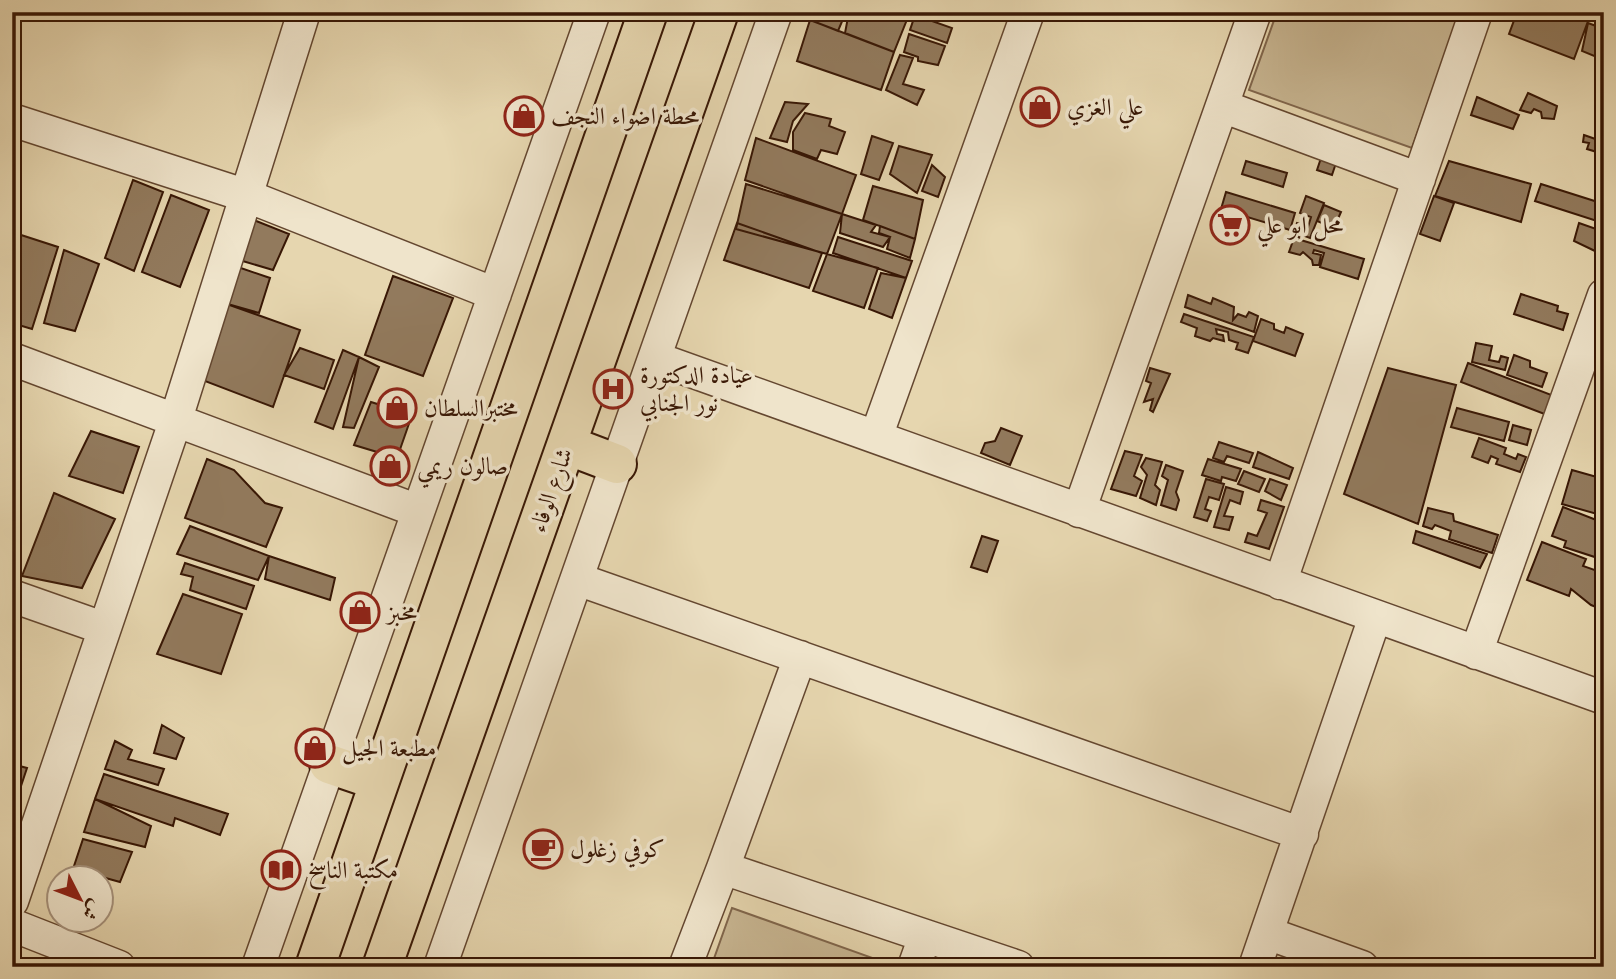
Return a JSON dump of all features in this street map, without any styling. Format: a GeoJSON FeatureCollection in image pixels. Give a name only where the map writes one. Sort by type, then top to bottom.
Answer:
{"type":"FeatureCollection","features":[{"type":"Feature","properties":{"kind":"main road"},"geometry":{"type":"LineString","coordinates":[[657,189],[651,159],[694,32],[693,12]]}},
{"type":"Feature","properties":{"kind":"main road","name":"شارع الوفاء"},"geometry":{"type":"LineString","coordinates":[[382,967],[719,12]]}},
{"type":"Feature","properties":{"kind":"main road"},"geometry":{"type":"LineString","coordinates":[[315,967],[648,16]]}},
{"type":"Feature","properties":{"kind":"main road"},"geometry":{"type":"LineString","coordinates":[[567,445],[617,464]]}},
{"type":"Feature","properties":{"kind":"main road"},"geometry":{"type":"LineString","coordinates":[[329,764],[379,781]]}},
{"type":"Feature","properties":{"kind":"street"},"geometry":{"type":"LineString","coordinates":[[12,901],[176,419],[304,12]]}},
{"type":"Feature","properties":{"kind":"street"},"geometry":{"type":"LineString","coordinates":[[258,967],[594,12]]}},
{"type":"Feature","properties":{"kind":"street"},"geometry":{"type":"LineString","coordinates":[[440,967],[776,12]]}},
{"type":"Feature","properties":{"kind":"street"},"geometry":{"type":"LineString","coordinates":[[876,437],[1028,12]]}},
{"type":"Feature","properties":{"kind":"street"},"geometry":{"type":"LineString","coordinates":[[1079,510],[1255,12]]}},
{"type":"Feature","properties":{"kind":"street"},"geometry":{"type":"LineString","coordinates":[[1280,583],[1476,12]]}},
{"type":"Feature","properties":{"kind":"street"},"geometry":{"type":"LineString","coordinates":[[1222,106],[1419,179]]}},
{"type":"Feature","properties":{"kind":"street"},"geometry":{"type":"LineString","coordinates":[[12,120],[247,196],[495,294]]}},
{"type":"Feature","properties":{"kind":"street"},"geometry":{"type":"LineString","coordinates":[[1476,653],[1604,295]]}},
{"type":"Feature","properties":{"kind":"street"},"geometry":{"type":"LineString","coordinates":[[655,358],[1604,698]]}},
{"type":"Feature","properties":{"kind":"street"},"geometry":{"type":"LineString","coordinates":[[12,359],[418,511]]}},
{"type":"Feature","properties":{"kind":"street"},"geometry":{"type":"LineString","coordinates":[[576,579],[1302,834]]}},
{"type":"Feature","properties":{"kind":"street"},"geometry":{"type":"LineString","coordinates":[[12,596],[103,628]]}},
{"type":"Feature","properties":{"kind":"street"},"geometry":{"type":"LineString","coordinates":[[1255,967],[1375,617]]}},
{"type":"Feature","properties":{"kind":"street"},"geometry":{"type":"LineString","coordinates":[[685,967],[800,657]]}},
{"type":"Feature","properties":{"kind":"street"},"geometry":{"type":"LineString","coordinates":[[723,868],[1018,967]]}},
{"type":"Feature","properties":{"kind":"street"},"geometry":{"type":"LineString","coordinates":[[12,925],[119,967]]}},
{"type":"Feature","properties":{"kind":"street"},"geometry":{"type":"LineString","coordinates":[[1266,933],[1362,967]]}},
{"type":"Feature","properties":{"kind":"street"},"geometry":{"type":"LineString","coordinates":[[914,967],[925,936]]}},
{"type":"Feature","properties":{"kind":"shaded area"},"geometry":{"type":"Polygon","coordinates":[[[1277,12],[1460,12],[1412,148],[1249,90],[1277,12]]]}},
{"type":"Feature","properties":{"kind":"shaded area"},"geometry":{"type":"Polygon","coordinates":[[[732,908],[881,961],[879,967],[711,967],[732,908]]]}},
{"type":"Feature","properties":{"kind":"building"},"geometry":{"type":"Polygon","coordinates":[[[812,12],[846,12],[838,31],[810,20],[812,12]]]}},
{"type":"Feature","properties":{"kind":"building"},"geometry":{"type":"Polygon","coordinates":[[[849,12],[910,12],[894,52],[845,33],[849,12]]]}},
{"type":"Feature","properties":{"kind":"building"},"geometry":{"type":"Polygon","coordinates":[[[1508,12],[1591,13],[1574,59],[1509,34],[1516,15],[1508,12]]]}},
{"type":"Feature","properties":{"kind":"building"},"geometry":{"type":"Polygon","coordinates":[[[915,15],[952,28],[947,43],[910,30],[915,15]]]}},
{"type":"Feature","properties":{"kind":"building"},"geometry":{"type":"Polygon","coordinates":[[[810,20],[894,52],[881,90],[797,61],[810,20]]]}},
{"type":"Feature","properties":{"kind":"building"},"geometry":{"type":"Polygon","coordinates":[[[1588,23],[1604,29],[1604,60],[1582,51],[1588,23]]]}},
{"type":"Feature","properties":{"kind":"building"},"geometry":{"type":"Polygon","coordinates":[[[909,34],[945,46],[938,65],[918,61],[918,57],[904,52],[909,34]]]}},
{"type":"Feature","properties":{"kind":"building"},"geometry":{"type":"Polygon","coordinates":[[[900,55],[913,58],[903,84],[924,90],[917,105],[886,90],[900,55]]]}},
{"type":"Feature","properties":{"kind":"building"},"geometry":{"type":"Polygon","coordinates":[[[1528,93],[1557,106],[1554,119],[1542,118],[1541,112],[1534,109],[1531,113],[1520,110],[1528,93]]]}},
{"type":"Feature","properties":{"kind":"building"},"geometry":{"type":"Polygon","coordinates":[[[1477,97],[1519,115],[1513,129],[1471,115],[1477,97]]]}},
{"type":"Feature","properties":{"kind":"building"},"geometry":{"type":"Polygon","coordinates":[[[785,102],[808,104],[793,121],[787,142],[770,138],[785,102]]]}},
{"type":"Feature","properties":{"kind":"building"},"geometry":{"type":"Polygon","coordinates":[[[805,113],[831,119],[829,126],[845,132],[837,154],[821,150],[817,159],[793,150],[793,132],[805,113]]]}},
{"type":"Feature","properties":{"kind":"building"},"geometry":{"type":"Polygon","coordinates":[[[1584,135],[1604,142],[1604,163],[1597,161],[1600,153],[1587,149],[1589,143],[1583,142],[1584,135]]]}},
{"type":"Feature","properties":{"kind":"building"},"geometry":{"type":"Polygon","coordinates":[[[872,136],[893,143],[879,180],[861,174],[872,136]]]}},
{"type":"Feature","properties":{"kind":"building"},"geometry":{"type":"Polygon","coordinates":[[[756,138],[856,175],[842,214],[745,180],[756,138]]]}},
{"type":"Feature","properties":{"kind":"building"},"geometry":{"type":"Polygon","coordinates":[[[899,146],[932,155],[917,193],[890,174],[899,146]]]}},
{"type":"Feature","properties":{"kind":"building"},"geometry":{"type":"Polygon","coordinates":[[[1321,158],[1336,163],[1332,175],[1317,170],[1321,158]]]}},
{"type":"Feature","properties":{"kind":"building"},"geometry":{"type":"Polygon","coordinates":[[[1246,161],[1287,173],[1283,187],[1242,174],[1246,161]]]}},
{"type":"Feature","properties":{"kind":"building"},"geometry":{"type":"Polygon","coordinates":[[[1449,161],[1531,184],[1521,222],[1435,196],[1449,161]]]}},
{"type":"Feature","properties":{"kind":"building"},"geometry":{"type":"Polygon","coordinates":[[[932,165],[945,177],[938,197],[922,191],[932,165]]]}},
{"type":"Feature","properties":{"kind":"building"},"geometry":{"type":"Polygon","coordinates":[[[133,180],[163,192],[134,271],[105,258],[133,180]]]}},
{"type":"Feature","properties":{"kind":"building"},"geometry":{"type":"Polygon","coordinates":[[[746,184],[842,214],[827,254],[736,229],[746,184]]]}},
{"type":"Feature","properties":{"kind":"building"},"geometry":{"type":"Polygon","coordinates":[[[1541,184],[1604,204],[1600,222],[1535,201],[1541,184]]]}},
{"type":"Feature","properties":{"kind":"building"},"geometry":{"type":"Polygon","coordinates":[[[873,186],[923,200],[915,239],[863,220],[873,186]]]}},
{"type":"Feature","properties":{"kind":"building"},"geometry":{"type":"Polygon","coordinates":[[[1226,192],[1295,213],[1290,230],[1221,209],[1226,192]]]}},
{"type":"Feature","properties":{"kind":"building"},"geometry":{"type":"Polygon","coordinates":[[[171,195],[209,210],[180,287],[142,272],[171,195]]]}},
{"type":"Feature","properties":{"kind":"building"},"geometry":{"type":"Polygon","coordinates":[[[1306,196],[1324,203],[1310,238],[1294,232],[1297,223],[1308,227],[1311,217],[1300,213],[1306,196]]]}},
{"type":"Feature","properties":{"kind":"building"},"geometry":{"type":"Polygon","coordinates":[[[1434,196],[1454,203],[1440,241],[1420,234],[1434,196]]]}},
{"type":"Feature","properties":{"kind":"building"},"geometry":{"type":"Polygon","coordinates":[[[1324,205],[1341,212],[1334,228],[1317,221],[1324,205]]]}},
{"type":"Feature","properties":{"kind":"building"},"geometry":{"type":"Polygon","coordinates":[[[842,214],[876,225],[871,232],[890,237],[883,247],[840,233],[842,214]]]}},
{"type":"Feature","properties":{"kind":"building"},"geometry":{"type":"Polygon","coordinates":[[[251,219],[289,234],[273,270],[236,259],[251,219]]]}},
{"type":"Feature","properties":{"kind":"building"},"geometry":{"type":"Polygon","coordinates":[[[737,223],[822,253],[809,288],[724,260],[737,223]]]}},
{"type":"Feature","properties":{"kind":"building"},"geometry":{"type":"Polygon","coordinates":[[[1579,223],[1602,231],[1595,251],[1574,241],[1579,223]]]}},
{"type":"Feature","properties":{"kind":"building"},"geometry":{"type":"Polygon","coordinates":[[[880,226],[915,239],[910,258],[887,249],[890,237],[879,233],[880,226]]]}},
{"type":"Feature","properties":{"kind":"building"},"geometry":{"type":"Polygon","coordinates":[[[18,234],[58,247],[32,329],[12,323],[12,250],[18,234]]]}},
{"type":"Feature","properties":{"kind":"building"},"geometry":{"type":"Polygon","coordinates":[[[838,237],[912,261],[906,278],[833,253],[838,237]]]}},
{"type":"Feature","properties":{"kind":"building"},"geometry":{"type":"Polygon","coordinates":[[[1294,238],[1364,259],[1358,279],[1320,267],[1324,253],[1314,250],[1313,253],[1321,255],[1319,265],[1313,265],[1312,260],[1303,252],[1300,255],[1289,252],[1294,238]]]}},
{"type":"Feature","properties":{"kind":"building"},"geometry":{"type":"Polygon","coordinates":[[[64,250],[99,264],[75,331],[44,323],[64,250]]]}},
{"type":"Feature","properties":{"kind":"building"},"geometry":{"type":"Polygon","coordinates":[[[827,254],[878,268],[864,308],[813,291],[827,254]]]}},
{"type":"Feature","properties":{"kind":"building"},"geometry":{"type":"Polygon","coordinates":[[[235,266],[270,278],[259,313],[224,303],[235,266]]]}},
{"type":"Feature","properties":{"kind":"building"},"geometry":{"type":"Polygon","coordinates":[[[881,273],[906,278],[892,318],[869,309],[881,273]]]}},
{"type":"Feature","properties":{"kind":"building"},"geometry":{"type":"Polygon","coordinates":[[[393,276],[453,298],[423,376],[365,355],[393,276]]]}},
{"type":"Feature","properties":{"kind":"building"},"geometry":{"type":"Polygon","coordinates":[[[1521,294],[1558,306],[1557,311],[1568,314],[1563,330],[1514,314],[1521,294]]]}},
{"type":"Feature","properties":{"kind":"building"},"geometry":{"type":"Polygon","coordinates":[[[1188,295],[1211,304],[1213,298],[1234,307],[1233,320],[1238,314],[1246,317],[1249,312],[1258,316],[1254,332],[1185,307],[1188,295]]]}},
{"type":"Feature","properties":{"kind":"building"},"geometry":{"type":"Polygon","coordinates":[[[224,303],[300,330],[273,407],[197,378],[224,303]]]}},
{"type":"Feature","properties":{"kind":"building"},"geometry":{"type":"Polygon","coordinates":[[[1184,314],[1254,337],[1248,353],[1236,349],[1238,343],[1229,340],[1228,332],[1216,329],[1217,334],[1223,335],[1224,341],[1213,338],[1210,341],[1195,336],[1197,328],[1181,322],[1184,314]]]}},
{"type":"Feature","properties":{"kind":"building"},"geometry":{"type":"Polygon","coordinates":[[[1261,319],[1274,324],[1274,329],[1284,333],[1286,327],[1303,334],[1295,356],[1253,341],[1261,319]]]}},
{"type":"Feature","properties":{"kind":"building"},"geometry":{"type":"Polygon","coordinates":[[[1476,343],[1492,346],[1489,360],[1499,362],[1501,356],[1508,358],[1505,370],[1472,362],[1476,343]]]}},
{"type":"Feature","properties":{"kind":"building"},"geometry":{"type":"Polygon","coordinates":[[[300,348],[334,360],[324,389],[284,375],[300,348]]]}},
{"type":"Feature","properties":{"kind":"building"},"geometry":{"type":"Polygon","coordinates":[[[343,350],[359,357],[333,429],[315,422],[343,350]]]}},
{"type":"Feature","properties":{"kind":"building"},"geometry":{"type":"Polygon","coordinates":[[[1514,355],[1530,361],[1530,367],[1547,373],[1542,387],[1507,375],[1514,355]]]}},
{"type":"Feature","properties":{"kind":"building"},"geometry":{"type":"Polygon","coordinates":[[[359,357],[379,367],[354,428],[343,427],[359,357]]]}},
{"type":"Feature","properties":{"kind":"building"},"geometry":{"type":"Polygon","coordinates":[[[1468,363],[1554,396],[1547,415],[1461,382],[1468,363]]]}},
{"type":"Feature","properties":{"kind":"building"},"geometry":{"type":"Polygon","coordinates":[[[1150,368],[1170,374],[1153,412],[1150,410],[1153,399],[1144,402],[1151,383],[1146,381],[1150,368]]]}},
{"type":"Feature","properties":{"kind":"building"},"geometry":{"type":"Polygon","coordinates":[[[1388,368],[1456,385],[1418,524],[1344,494],[1388,368]]]}},
{"type":"Feature","properties":{"kind":"building"},"geometry":{"type":"Polygon","coordinates":[[[371,402],[412,415],[397,458],[354,445],[371,402]]]}},
{"type":"Feature","properties":{"kind":"building"},"geometry":{"type":"Polygon","coordinates":[[[1457,408],[1509,422],[1504,441],[1451,427],[1457,408]]]}},
{"type":"Feature","properties":{"kind":"building"},"geometry":{"type":"Polygon","coordinates":[[[1513,425],[1531,430],[1527,445],[1509,440],[1513,425]]]}},
{"type":"Feature","properties":{"kind":"building"},"geometry":{"type":"Polygon","coordinates":[[[1001,428],[1022,436],[1010,465],[981,453],[985,443],[995,441],[1001,428]]]}},
{"type":"Feature","properties":{"kind":"building"},"geometry":{"type":"Polygon","coordinates":[[[91,431],[139,447],[123,493],[69,476],[91,431]]]}},
{"type":"Feature","properties":{"kind":"building"},"geometry":{"type":"Polygon","coordinates":[[[1479,438],[1506,448],[1504,454],[1516,459],[1518,454],[1526,457],[1520,472],[1496,464],[1498,459],[1491,456],[1488,463],[1472,457],[1479,438]]]}},
{"type":"Feature","properties":{"kind":"building"},"geometry":{"type":"Polygon","coordinates":[[[1219,442],[1253,453],[1249,463],[1227,456],[1224,462],[1213,458],[1219,442]]]}},
{"type":"Feature","properties":{"kind":"building"},"geometry":{"type":"Polygon","coordinates":[[[1125,451],[1142,455],[1134,476],[1142,481],[1136,496],[1111,489],[1125,451]]]}},
{"type":"Feature","properties":{"kind":"building"},"geometry":{"type":"Polygon","coordinates":[[[1258,452],[1293,468],[1289,479],[1253,467],[1258,452]]]}},
{"type":"Feature","properties":{"kind":"building"},"geometry":{"type":"Polygon","coordinates":[[[1146,458],[1162,462],[1155,485],[1160,490],[1156,505],[1140,498],[1147,475],[1141,467],[1146,458]]]}},
{"type":"Feature","properties":{"kind":"building"},"geometry":{"type":"Polygon","coordinates":[[[207,459],[234,470],[265,503],[282,508],[266,547],[185,518],[207,459]]]}},
{"type":"Feature","properties":{"kind":"building"},"geometry":{"type":"Polygon","coordinates":[[[1208,459],[1241,469],[1236,481],[1222,477],[1221,481],[1202,475],[1208,459]]]}},
{"type":"Feature","properties":{"kind":"building"},"geometry":{"type":"Polygon","coordinates":[[[1166,465],[1183,471],[1176,492],[1179,500],[1176,510],[1161,505],[1168,480],[1162,476],[1166,465]]]}},
{"type":"Feature","properties":{"kind":"building"},"geometry":{"type":"Polygon","coordinates":[[[1572,470],[1604,479],[1604,516],[1562,504],[1572,470]]]}},
{"type":"Feature","properties":{"kind":"building"},"geometry":{"type":"Polygon","coordinates":[[[1244,471],[1265,479],[1259,492],[1238,484],[1244,471]]]}},
{"type":"Feature","properties":{"kind":"building"},"geometry":{"type":"Polygon","coordinates":[[[1206,479],[1224,484],[1219,500],[1209,497],[1205,509],[1211,511],[1207,521],[1194,517],[1206,479]]]}},
{"type":"Feature","properties":{"kind":"building"},"geometry":{"type":"Polygon","coordinates":[[[1270,479],[1287,485],[1281,500],[1265,491],[1270,479]]]}},
{"type":"Feature","properties":{"kind":"building"},"geometry":{"type":"Polygon","coordinates":[[[1226,487],[1243,492],[1240,504],[1230,500],[1224,516],[1233,517],[1229,530],[1214,527],[1226,487]]]}},
{"type":"Feature","properties":{"kind":"building"},"geometry":{"type":"Polygon","coordinates":[[[54,493],[115,519],[82,588],[22,576],[54,493]]]}},
{"type":"Feature","properties":{"kind":"building"},"geometry":{"type":"Polygon","coordinates":[[[1261,500],[1284,507],[1269,549],[1245,542],[1248,533],[1257,536],[1267,513],[1258,510],[1261,500]]]}},
{"type":"Feature","properties":{"kind":"building"},"geometry":{"type":"Polygon","coordinates":[[[1563,507],[1604,523],[1604,560],[1564,547],[1566,541],[1552,536],[1563,507]]]}},
{"type":"Feature","properties":{"kind":"building"},"geometry":{"type":"Polygon","coordinates":[[[1428,508],[1453,514],[1454,521],[1498,535],[1492,553],[1449,539],[1451,531],[1435,525],[1432,529],[1423,526],[1428,508]]]}},
{"type":"Feature","properties":{"kind":"building"},"geometry":{"type":"Polygon","coordinates":[[[190,526],[269,556],[258,580],[177,554],[190,526]]]}},
{"type":"Feature","properties":{"kind":"building"},"geometry":{"type":"Polygon","coordinates":[[[1416,531],[1487,554],[1480,568],[1413,543],[1416,531]]]}},
{"type":"Feature","properties":{"kind":"building"},"geometry":{"type":"Polygon","coordinates":[[[982,536],[998,541],[987,572],[971,567],[982,536]]]}},
{"type":"Feature","properties":{"kind":"building"},"geometry":{"type":"Polygon","coordinates":[[[1542,542],[1586,559],[1583,566],[1600,572],[1604,569],[1604,610],[1591,605],[1571,589],[1569,596],[1527,580],[1542,542]]]}},
{"type":"Feature","properties":{"kind":"building"},"geometry":{"type":"Polygon","coordinates":[[[269,556],[335,578],[330,600],[265,579],[269,556]]]}},
{"type":"Feature","properties":{"kind":"building"},"geometry":{"type":"Polygon","coordinates":[[[185,563],[254,586],[246,609],[190,590],[193,577],[181,574],[185,563]]]}},
{"type":"Feature","properties":{"kind":"building"},"geometry":{"type":"Polygon","coordinates":[[[183,594],[242,614],[221,674],[157,654],[183,594]]]}},
{"type":"Feature","properties":{"kind":"building"},"geometry":{"type":"Polygon","coordinates":[[[162,725],[184,738],[176,759],[154,753],[162,725]]]}},
{"type":"Feature","properties":{"kind":"building"},"geometry":{"type":"Polygon","coordinates":[[[115,741],[132,750],[128,759],[164,769],[158,785],[105,769],[115,741]]]}},
{"type":"Feature","properties":{"kind":"building"},"geometry":{"type":"Polygon","coordinates":[[[12,764],[27,768],[21,786],[12,783],[12,764]]]}},
{"type":"Feature","properties":{"kind":"building"},"geometry":{"type":"Polygon","coordinates":[[[104,774],[228,814],[220,835],[175,818],[173,826],[95,799],[104,774]]]}},
{"type":"Feature","properties":{"kind":"building"},"geometry":{"type":"Polygon","coordinates":[[[95,799],[151,826],[145,847],[84,832],[95,799]]]}},
{"type":"Feature","properties":{"kind":"building"},"geometry":{"type":"Polygon","coordinates":[[[83,839],[132,852],[120,882],[116,881],[116,864],[75,864],[83,839]]]}},
{"type":"Feature","properties":{"kind":"building"},"geometry":{"type":"Polygon","coordinates":[[[1604,936],[1604,967],[1593,967],[1604,936]]]}},
{"type":"Feature","properties":{"kind":"place","name":"علي الغزي"},"geometry":{"type":"Point","coordinates":[1040,107]}},
{"type":"Feature","properties":{"kind":"place","name":"محطة اضواء النجف"},"geometry":{"type":"Point","coordinates":[524,116]}},
{"type":"Feature","properties":{"kind":"place","name":"محل ابو علي"},"geometry":{"type":"Point","coordinates":[1230,225]}},
{"type":"Feature","properties":{"kind":"place","name":"عيادة الدكتورة نور الجنابي"},"geometry":{"type":"Point","coordinates":[613,389]}},
{"type":"Feature","properties":{"kind":"place","name":"مختبرالسلطان"},"geometry":{"type":"Point","coordinates":[397,408]}},
{"type":"Feature","properties":{"kind":"place","name":"صالون ريمي"},"geometry":{"type":"Point","coordinates":[390,466]}},
{"type":"Feature","properties":{"kind":"place","name":"مخبز"},"geometry":{"type":"Point","coordinates":[360,612]}},
{"type":"Feature","properties":{"kind":"place","name":"مطبعة الجيل"},"geometry":{"type":"Point","coordinates":[315,748]}},
{"type":"Feature","properties":{"kind":"place","name":"كوفي زغلول"},"geometry":{"type":"Point","coordinates":[543,849]}},
{"type":"Feature","properties":{"kind":"place","name":"مكتبة الناسخ"},"geometry":{"type":"Point","coordinates":[281,870]}}]}
